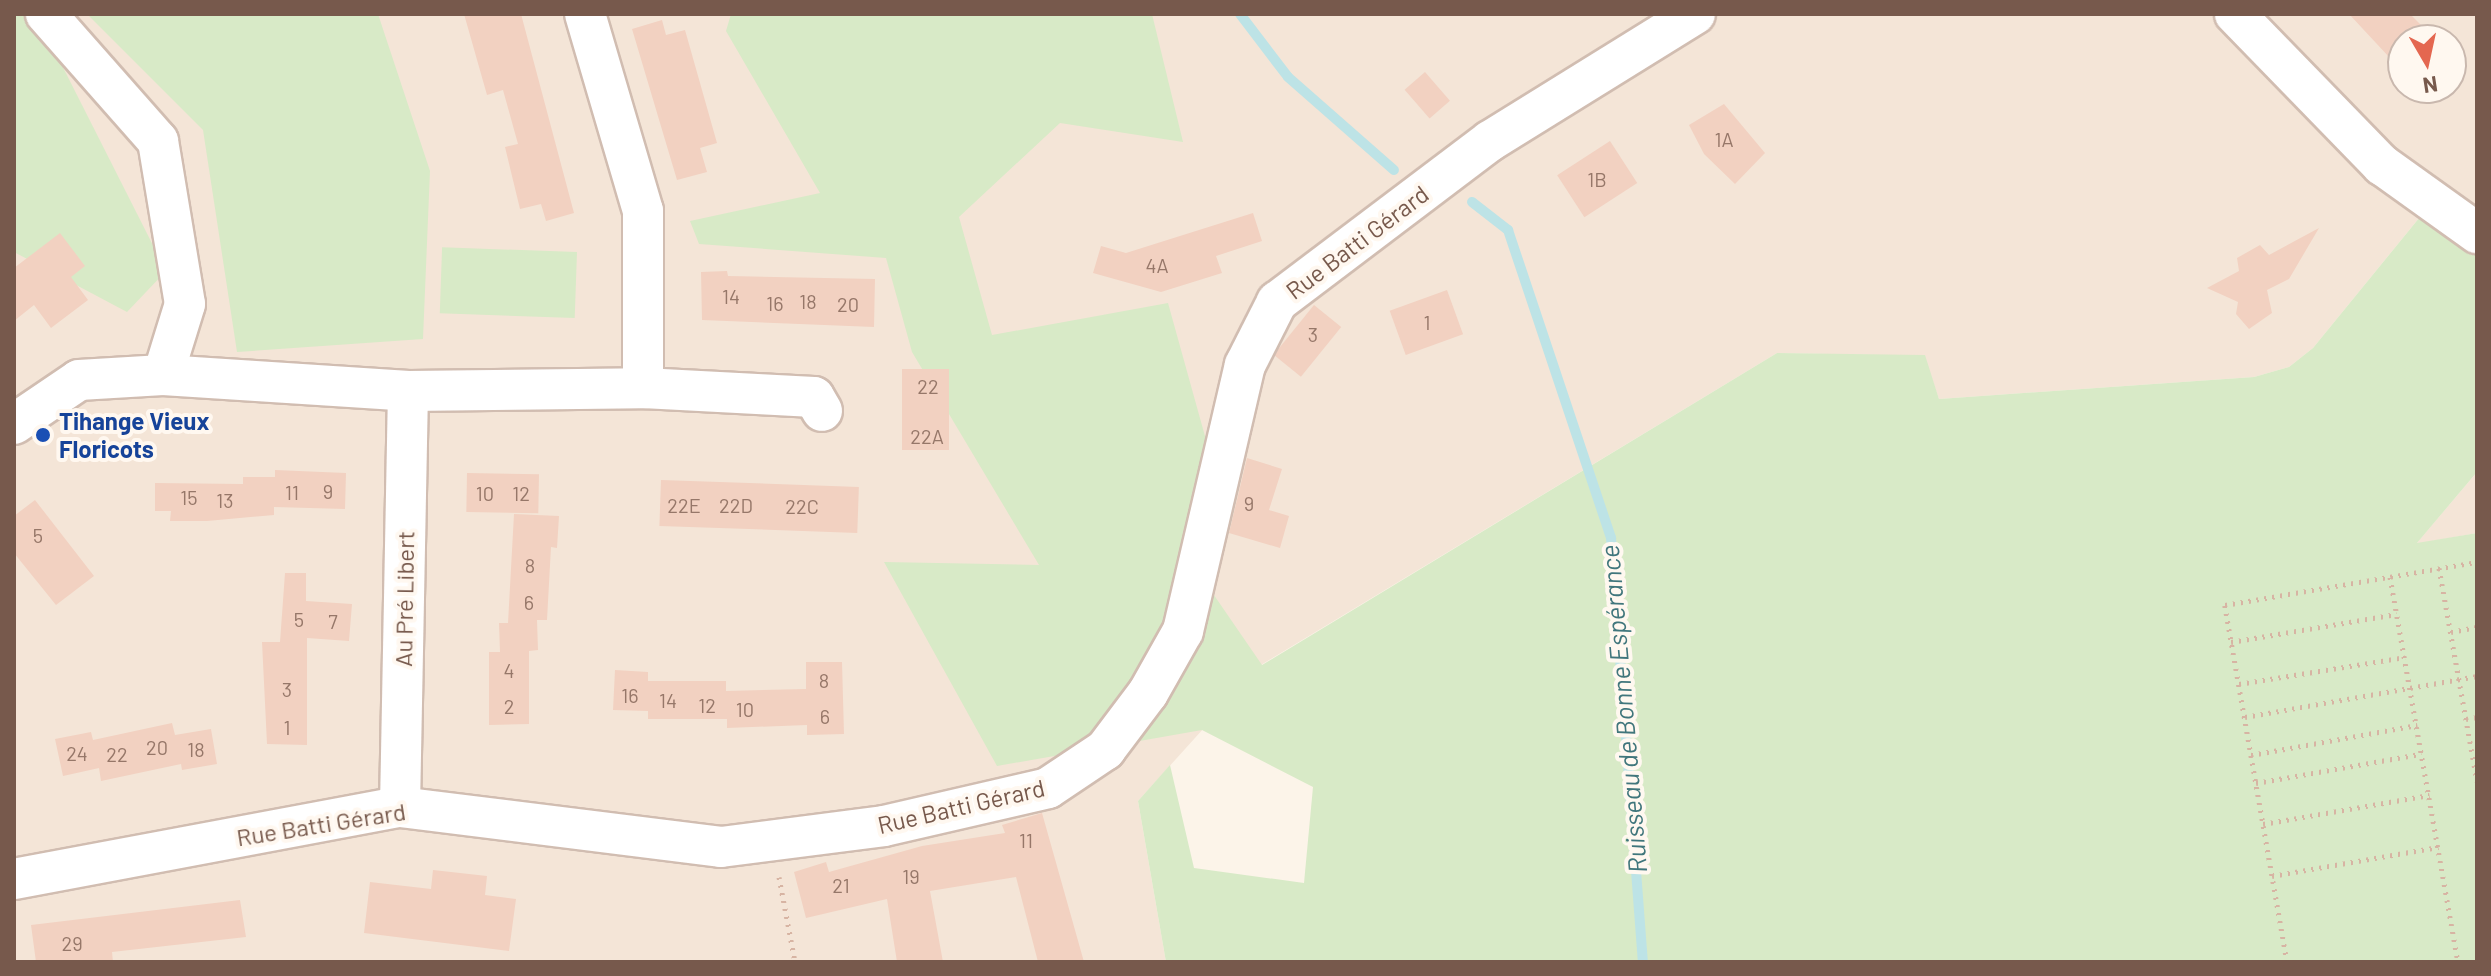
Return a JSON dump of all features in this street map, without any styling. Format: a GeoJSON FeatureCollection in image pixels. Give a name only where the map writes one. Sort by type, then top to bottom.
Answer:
{"type":"FeatureCollection","features":[{"type":"Feature","properties":{"kind":"street"},"geometry":{"type":"LineString","coordinates":[[46,14],[158,141],[185,304],[163,375]]}},
{"type":"Feature","properties":{"kind":"street"},"geometry":{"type":"LineString","coordinates":[[585,14],[643,211],[643,388]]}},
{"type":"Feature","properties":{"kind":"street","name":"Rue Batti Gérard"},"geometry":{"type":"LineString","coordinates":[[14,879],[400,807],[721,847],[884,826],[1048,788],[1105,750],[1148,693],[1183,631],[1245,365],[1277,302],[1490,141],[1695,14]]}},
{"type":"Feature","properties":{"kind":"street"},"geometry":{"type":"LineString","coordinates":[[2235,14],[2382,165],[2477,233]]}},
{"type":"Feature","properties":{"kind":"street"},"geometry":{"type":"LineString","coordinates":[[14,424],[79,380],[163,375],[408,391],[643,388],[814,397],[822,411]]}},
{"type":"Feature","properties":{"kind":"street","name":"Au Pré Libert"},"geometry":{"type":"LineString","coordinates":[[400,807],[408,391]]}},
{"type":"Feature","properties":{"kind":"path"},"geometry":{"type":"LineString","coordinates":[[2287,962],[2225,605],[2477,562]]}},
{"type":"Feature","properties":{"kind":"path"},"geometry":{"type":"LineString","coordinates":[[2439,568],[2466,719],[2474,741],[2477,782]]}},
{"type":"Feature","properties":{"kind":"path"},"geometry":{"type":"LineString","coordinates":[[2390,577],[2458,962]]}},
{"type":"Feature","properties":{"kind":"path"},"geometry":{"type":"LineString","coordinates":[[2231,642],[2397,614]]}},
{"type":"Feature","properties":{"kind":"path"},"geometry":{"type":"LineString","coordinates":[[2451,632],[2477,627]]}},
{"type":"Feature","properties":{"kind":"path"},"geometry":{"type":"LineString","coordinates":[[2239,684],[2405,657]]}},
{"type":"Feature","properties":{"kind":"path"},"geometry":{"type":"LineString","coordinates":[[2245,717],[2477,676]]}},
{"type":"Feature","properties":{"kind":"path"},"geometry":{"type":"LineString","coordinates":[[2466,719],[2477,717]]}},
{"type":"Feature","properties":{"kind":"path"},"geometry":{"type":"LineString","coordinates":[[2251,755],[2417,725]]}},
{"type":"Feature","properties":{"kind":"path"},"geometry":{"type":"LineString","coordinates":[[2256,783],[2421,754]]}},
{"type":"Feature","properties":{"kind":"path"},"geometry":{"type":"LineString","coordinates":[[2263,824],[2429,795]]}},
{"type":"Feature","properties":{"kind":"path"},"geometry":{"type":"LineString","coordinates":[[772,841],[795,962]]}},
{"type":"Feature","properties":{"kind":"path"},"geometry":{"type":"LineString","coordinates":[[2272,876],[2438,847]]}},
{"type":"Feature","properties":{"kind":"shaded area"},"geometry":{"type":"Polygon","coordinates":[[[14,14],[2477,14],[2477,233],[2433,201],[2313,348],[2289,367],[2254,377],[1939,399],[1924,356],[1777,353],[1261,665],[1138,801],[1166,962],[14,962],[14,14]]]}},
{"type":"Feature","properties":{"kind":"shaded area"},"geometry":{"type":"Polygon","coordinates":[[[2477,472],[2477,533],[2416,544],[2477,472]]]}},
{"type":"Feature","properties":{"kind":"green space"},"geometry":{"type":"Polygon","coordinates":[[[14,14],[36,14],[166,271],[127,312],[14,252],[14,14]]]}},
{"type":"Feature","properties":{"kind":"green space"},"geometry":{"type":"Polygon","coordinates":[[[87,14],[378,14],[430,171],[423,339],[237,352],[203,130],[87,14]]]}},
{"type":"Feature","properties":{"kind":"green space"},"geometry":{"type":"Polygon","coordinates":[[[731,14],[1152,14],[1183,142],[1060,123],[959,217],[992,335],[1168,303],[1208,447],[1183,550],[1262,665],[1777,353],[1925,355],[1939,399],[2254,377],[2289,367],[2313,348],[2433,201],[2477,233],[2477,472],[2417,543],[2477,533],[2477,962],[1166,962],[1138,801],[1170,765],[1194,868],[1304,883],[1313,787],[1202,730],[997,766],[884,562],[1039,565],[912,352],[886,258],[699,244],[690,221],[820,193],[726,31],[731,14]]]}},
{"type":"Feature","properties":{"kind":"green space"},"geometry":{"type":"Polygon","coordinates":[[[442,247],[577,252],[575,318],[440,313],[442,247]]]}},
{"type":"Feature","properties":{"kind":"building"},"geometry":{"type":"Polygon","coordinates":[[[464,14],[521,14],[574,213],[546,221],[541,204],[520,209],[505,147],[518,144],[503,90],[487,95],[464,14]]]}},
{"type":"Feature","properties":{"kind":"building"},"geometry":{"type":"Polygon","coordinates":[[[2349,14],[2410,14],[2420,24],[2387,24],[2387,55],[2349,14]]]}},
{"type":"Feature","properties":{"kind":"building"},"geometry":{"type":"Polygon","coordinates":[[[662,20],[666,35],[685,30],[717,143],[700,148],[707,172],[677,180],[632,29],[662,20]]]}},
{"type":"Feature","properties":{"kind":"building"},"geometry":{"type":"Polygon","coordinates":[[[1425,72],[1450,101],[1430,118],[1405,90],[1425,72]]]}},
{"type":"Feature","properties":{"kind":"building"},"geometry":{"type":"Polygon","coordinates":[[[1724,104],[1765,153],[1735,184],[1704,154],[1689,125],[1724,104]]]}},
{"type":"Feature","properties":{"kind":"building"},"geometry":{"type":"Polygon","coordinates":[[[1610,141],[1637,183],[1584,217],[1557,175],[1610,141]]]}},
{"type":"Feature","properties":{"kind":"building"},"geometry":{"type":"Polygon","coordinates":[[[1253,213],[1262,241],[1216,256],[1222,273],[1161,292],[1093,273],[1101,246],[1126,253],[1253,213]]]}},
{"type":"Feature","properties":{"kind":"building"},"geometry":{"type":"Polygon","coordinates":[[[2319,228],[2289,279],[2267,290],[2272,313],[2249,329],[2236,314],[2238,302],[2207,288],[2239,271],[2237,258],[2260,245],[2269,255],[2319,228]]]}},
{"type":"Feature","properties":{"kind":"building"},"geometry":{"type":"Polygon","coordinates":[[[60,233],[85,266],[71,277],[88,300],[51,328],[34,305],[14,321],[14,268],[60,233]]]}},
{"type":"Feature","properties":{"kind":"building"},"geometry":{"type":"Polygon","coordinates":[[[727,271],[728,276],[875,279],[874,327],[702,320],[701,272],[727,271]]]}},
{"type":"Feature","properties":{"kind":"building"},"geometry":{"type":"Polygon","coordinates":[[[1447,290],[1463,334],[1406,355],[1390,311],[1447,290]]]}},
{"type":"Feature","properties":{"kind":"building"},"geometry":{"type":"Polygon","coordinates":[[[1314,305],[1341,327],[1301,377],[1274,355],[1314,305]]]}},
{"type":"Feature","properties":{"kind":"building"},"geometry":{"type":"Polygon","coordinates":[[[902,369],[949,369],[949,450],[902,450],[902,369]]]}},
{"type":"Feature","properties":{"kind":"building"},"geometry":{"type":"Polygon","coordinates":[[[1247,458],[1282,469],[1269,510],[1289,516],[1280,548],[1229,533],[1247,458]]]}},
{"type":"Feature","properties":{"kind":"building"},"geometry":{"type":"Polygon","coordinates":[[[275,470],[346,473],[345,509],[274,507],[274,515],[207,521],[170,521],[171,511],[155,511],[155,483],[243,484],[243,477],[275,477],[275,470]]]}},
{"type":"Feature","properties":{"kind":"building"},"geometry":{"type":"Polygon","coordinates":[[[467,473],[539,474],[538,513],[466,512],[467,473]]]}},
{"type":"Feature","properties":{"kind":"building"},"geometry":{"type":"Polygon","coordinates":[[[661,480],[859,487],[857,533],[659,526],[661,480]]]}},
{"type":"Feature","properties":{"kind":"building"},"geometry":{"type":"Polygon","coordinates":[[[35,500],[94,576],[56,605],[14,553],[14,516],[35,500]]]}},
{"type":"Feature","properties":{"kind":"building"},"geometry":{"type":"Polygon","coordinates":[[[514,514],[559,516],[557,548],[551,547],[547,620],[537,620],[538,650],[529,651],[529,724],[489,725],[489,652],[500,652],[499,623],[508,623],[514,514]]]}},
{"type":"Feature","properties":{"kind":"building"},"geometry":{"type":"Polygon","coordinates":[[[285,573],[306,573],[306,601],[352,604],[349,641],[307,638],[307,745],[267,744],[262,642],[280,642],[285,573]]]}},
{"type":"Feature","properties":{"kind":"building"},"geometry":{"type":"Polygon","coordinates":[[[806,662],[842,662],[844,734],[807,735],[807,725],[727,728],[727,719],[648,719],[648,711],[613,710],[615,670],[648,672],[648,681],[726,681],[726,691],[806,689],[806,662]]]}},
{"type":"Feature","properties":{"kind":"building"},"geometry":{"type":"Polygon","coordinates":[[[172,723],[175,735],[211,729],[217,764],[182,770],[181,764],[101,781],[99,768],[63,776],[55,739],[91,732],[93,740],[172,723]]]}},
{"type":"Feature","properties":{"kind":"building"},"geometry":{"type":"Polygon","coordinates":[[[1042,813],[1084,962],[1038,962],[1016,877],[930,891],[943,962],[897,962],[887,899],[806,918],[794,872],[826,862],[829,872],[922,846],[1005,833],[1002,825],[1042,813]]]}},
{"type":"Feature","properties":{"kind":"building"},"geometry":{"type":"Polygon","coordinates":[[[433,870],[487,876],[485,895],[516,899],[509,951],[364,933],[370,882],[431,889],[433,870]]]}},
{"type":"Feature","properties":{"kind":"building"},"geometry":{"type":"Polygon","coordinates":[[[240,900],[246,937],[112,952],[113,962],[36,962],[31,925],[240,900]]]}},
{"type":"Feature","properties":{"kind":"waterway"},"geometry":{"type":"LineString","coordinates":[[1240,14],[1288,77],[1394,170]]}},
{"type":"Feature","properties":{"kind":"waterway","name":"Ruisseau de Bonne Espérance"},"geometry":{"type":"LineString","coordinates":[[1472,202],[1508,230],[1611,538],[1643,962]]}},
{"type":"Feature","properties":{"kind":"place","name":"Tihange Vieux Floricots"},"geometry":{"type":"Point","coordinates":[43,435]}}]}
